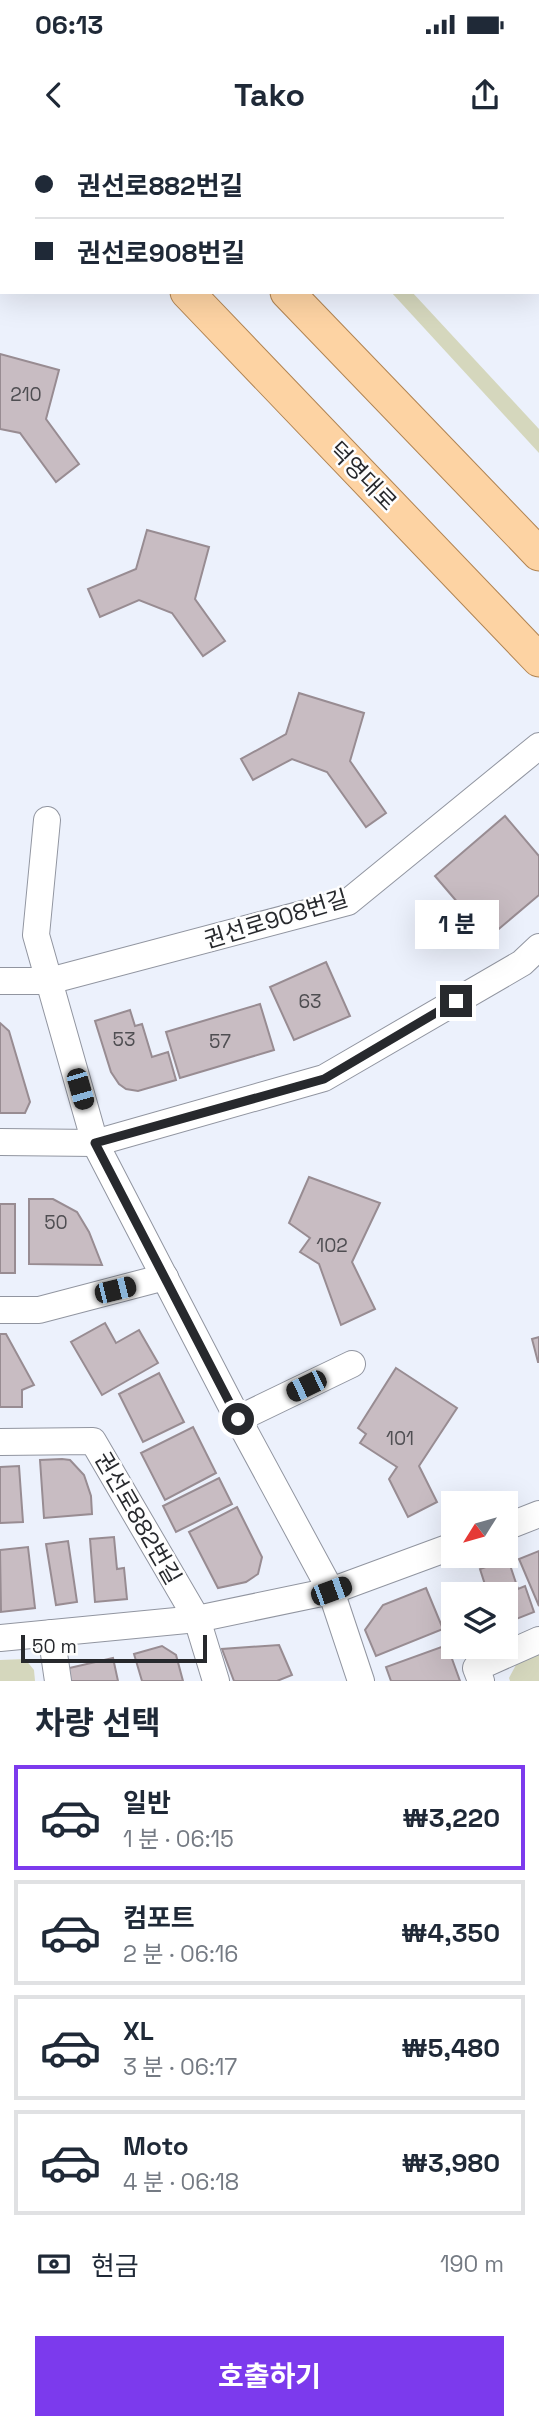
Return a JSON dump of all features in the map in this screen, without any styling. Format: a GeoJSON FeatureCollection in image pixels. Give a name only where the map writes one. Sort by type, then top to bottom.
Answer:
{"type":"FeatureCollection","features":[{"type":"Feature","properties":{"kind":"main road","name":"덕영대로"},"geometry":{"type":"LineString","coordinates":[[189,294],[539,660]]}},
{"type":"Feature","properties":{"kind":"main road"},"geometry":{"type":"LineString","coordinates":[[289,294],[539,554]]}},
{"type":"Feature","properties":{"kind":"street","name":"권선로908번길"},"geometry":{"type":"LineString","coordinates":[[0,981],[49,981],[348,902],[539,746]]}},
{"type":"Feature","properties":{"kind":"street"},"geometry":{"type":"LineString","coordinates":[[47,820],[36,935],[95,1143],[238,1419],[331,1591],[361,1681]]}},
{"type":"Feature","properties":{"kind":"street"},"geometry":{"type":"LineString","coordinates":[[0,1142],[95,1143],[324,1079],[522,962],[539,947]]}},
{"type":"Feature","properties":{"kind":"street"},"geometry":{"type":"LineString","coordinates":[[0,1310],[39,1310],[165,1277]]}},
{"type":"Feature","properties":{"kind":"street"},"geometry":{"type":"LineString","coordinates":[[238,1419],[352,1364]]}},
{"type":"Feature","properties":{"kind":"street","name":"권선로882번길"},"geometry":{"type":"LineString","coordinates":[[0,1441],[93,1441],[197,1619],[216,1681]]}},
{"type":"Feature","properties":{"kind":"street"},"geometry":{"type":"LineString","coordinates":[[518,1522],[539,1514]]}},
{"type":"Feature","properties":{"kind":"street"},"geometry":{"type":"LineString","coordinates":[[0,1638],[197,1619],[331,1591],[441,1550]]}},
{"type":"Feature","properties":{"kind":"street"},"geometry":{"type":"LineString","coordinates":[[51,1633],[58,1681]]}},
{"type":"Feature","properties":{"kind":"street"},"geometry":{"type":"LineString","coordinates":[[481,1681],[476,1668],[539,1640]]}},
{"type":"Feature","properties":{"kind":"green space"},"geometry":{"type":"Polygon","coordinates":[[[393,294],[414,294],[539,429],[539,453],[393,294]]]}},
{"type":"Feature","properties":{"kind":"green space"},"geometry":{"type":"Polygon","coordinates":[[[539,1653],[539,1681],[510,1681],[518,1661],[539,1653]]]}},
{"type":"Feature","properties":{"kind":"green space"},"geometry":{"type":"Polygon","coordinates":[[[25,1659],[34,1670],[35,1681],[0,1681],[0,1660],[25,1659]]]}},
{"type":"Feature","properties":{"kind":"building"},"geometry":{"type":"Polygon","coordinates":[[[0,354],[59,370],[46,419],[79,464],[56,482],[20,433],[0,429],[0,354]]]}},
{"type":"Feature","properties":{"kind":"building"},"geometry":{"type":"Polygon","coordinates":[[[147,530],[209,547],[195,599],[225,641],[203,656],[172,613],[139,600],[100,617],[88,589],[136,569],[147,530]]]}},
{"type":"Feature","properties":{"kind":"building"},"geometry":{"type":"Polygon","coordinates":[[[299,693],[364,713],[350,761],[386,813],[366,827],[327,772],[292,759],[253,780],[241,759],[286,734],[299,693]]]}},
{"type":"Feature","properties":{"kind":"building"},"geometry":{"type":"Polygon","coordinates":[[[505,816],[539,856],[539,895],[488,938],[435,876],[505,816]]]}},
{"type":"Feature","properties":{"kind":"building"},"geometry":{"type":"Polygon","coordinates":[[[326,962],[350,1016],[294,1040],[270,987],[326,962]]]}},
{"type":"Feature","properties":{"kind":"building"},"geometry":{"type":"Polygon","coordinates":[[[260,1004],[274,1050],[180,1078],[166,1032],[260,1004]]]}},
{"type":"Feature","properties":{"kind":"building"},"geometry":{"type":"Polygon","coordinates":[[[130,1010],[135,1026],[142,1024],[152,1057],[168,1052],[176,1080],[138,1091],[126,1089],[111,1072],[95,1021],[130,1010]]]}},
{"type":"Feature","properties":{"kind":"building"},"geometry":{"type":"Polygon","coordinates":[[[0,1023],[9,1031],[30,1102],[25,1113],[0,1113],[0,1023]]]}},
{"type":"Feature","properties":{"kind":"building"},"geometry":{"type":"Polygon","coordinates":[[[309,1177],[380,1203],[352,1262],[375,1309],[341,1325],[319,1264],[300,1252],[310,1238],[289,1223],[309,1177]]]}},
{"type":"Feature","properties":{"kind":"building"},"geometry":{"type":"Polygon","coordinates":[[[29,1199],[53,1199],[77,1212],[89,1232],[102,1265],[29,1264],[29,1199]]]}},
{"type":"Feature","properties":{"kind":"building"},"geometry":{"type":"Polygon","coordinates":[[[0,1204],[15,1204],[15,1273],[0,1273],[0,1204]]]}},
{"type":"Feature","properties":{"kind":"building"},"geometry":{"type":"Polygon","coordinates":[[[105,1323],[116,1343],[139,1330],[158,1363],[102,1395],[71,1342],[105,1323]]]}},
{"type":"Feature","properties":{"kind":"building"},"geometry":{"type":"Polygon","coordinates":[[[0,1334],[6,1334],[34,1385],[22,1390],[22,1407],[0,1407],[0,1334]]]}},
{"type":"Feature","properties":{"kind":"building"},"geometry":{"type":"Polygon","coordinates":[[[539,1337],[539,1362],[538,1362],[532,1339],[539,1337]]]}},
{"type":"Feature","properties":{"kind":"building"},"geometry":{"type":"Polygon","coordinates":[[[396,1368],[457,1408],[419,1466],[437,1502],[408,1517],[389,1479],[397,1467],[360,1443],[366,1434],[358,1428],[396,1368]]]}},
{"type":"Feature","properties":{"kind":"building"},"geometry":{"type":"Polygon","coordinates":[[[159,1373],[184,1422],[143,1442],[119,1394],[159,1373]]]}},
{"type":"Feature","properties":{"kind":"building"},"geometry":{"type":"Polygon","coordinates":[[[193,1427],[216,1473],[165,1500],[141,1453],[193,1427]]]}},
{"type":"Feature","properties":{"kind":"building"},"geometry":{"type":"Polygon","coordinates":[[[40,1460],[70,1460],[84,1475],[91,1496],[92,1514],[44,1518],[40,1460]]]}},
{"type":"Feature","properties":{"kind":"building"},"geometry":{"type":"Polygon","coordinates":[[[19,1466],[23,1522],[0,1523],[0,1467],[19,1466]]]}},
{"type":"Feature","properties":{"kind":"building"},"geometry":{"type":"Polygon","coordinates":[[[219,1478],[232,1504],[176,1532],[163,1506],[219,1478]]]}},
{"type":"Feature","properties":{"kind":"building"},"geometry":{"type":"Polygon","coordinates":[[[237,1507],[262,1557],[258,1574],[246,1582],[218,1588],[189,1532],[237,1507]]]}},
{"type":"Feature","properties":{"kind":"building"},"geometry":{"type":"Polygon","coordinates":[[[114,1537],[117,1569],[124,1568],[127,1599],[95,1602],[90,1539],[114,1537]]]}},
{"type":"Feature","properties":{"kind":"building"},"geometry":{"type":"Polygon","coordinates":[[[68,1541],[77,1602],[56,1605],[46,1544],[68,1541]]]}},
{"type":"Feature","properties":{"kind":"building"},"geometry":{"type":"Polygon","coordinates":[[[28,1547],[35,1608],[1,1612],[0,1550],[28,1547]]]}},
{"type":"Feature","properties":{"kind":"building"},"geometry":{"type":"Polygon","coordinates":[[[539,1551],[539,1606],[519,1559],[539,1551]]]}},
{"type":"Feature","properties":{"kind":"building"},"geometry":{"type":"Polygon","coordinates":[[[511,1568],[516,1582],[484,1582],[480,1569],[511,1568]]]}},
{"type":"Feature","properties":{"kind":"building"},"geometry":{"type":"Polygon","coordinates":[[[525,1586],[534,1612],[518,1618],[518,1589],[525,1586]]]}},
{"type":"Feature","properties":{"kind":"building"},"geometry":{"type":"Polygon","coordinates":[[[426,1588],[441,1630],[376,1656],[365,1630],[383,1605],[426,1588]]]}},
{"type":"Feature","properties":{"kind":"building"},"geometry":{"type":"Polygon","coordinates":[[[279,1645],[292,1675],[277,1681],[234,1681],[222,1649],[279,1645]]]}},
{"type":"Feature","properties":{"kind":"building"},"geometry":{"type":"Polygon","coordinates":[[[162,1646],[176,1655],[183,1681],[142,1681],[134,1654],[162,1646]]]}},
{"type":"Feature","properties":{"kind":"building"},"geometry":{"type":"Polygon","coordinates":[[[441,1647],[441,1659],[452,1659],[460,1681],[391,1681],[386,1667],[441,1647]]]}},
{"type":"Feature","properties":{"kind":"building"},"geometry":{"type":"Polygon","coordinates":[[[113,1658],[118,1681],[68,1681],[65,1669],[113,1658]]]}},
{"type":"Feature","properties":{"kind":"route"},"geometry":{"type":"LineString","coordinates":[[238,1419],[95,1143],[324,1079],[456,1001]]}}]}
